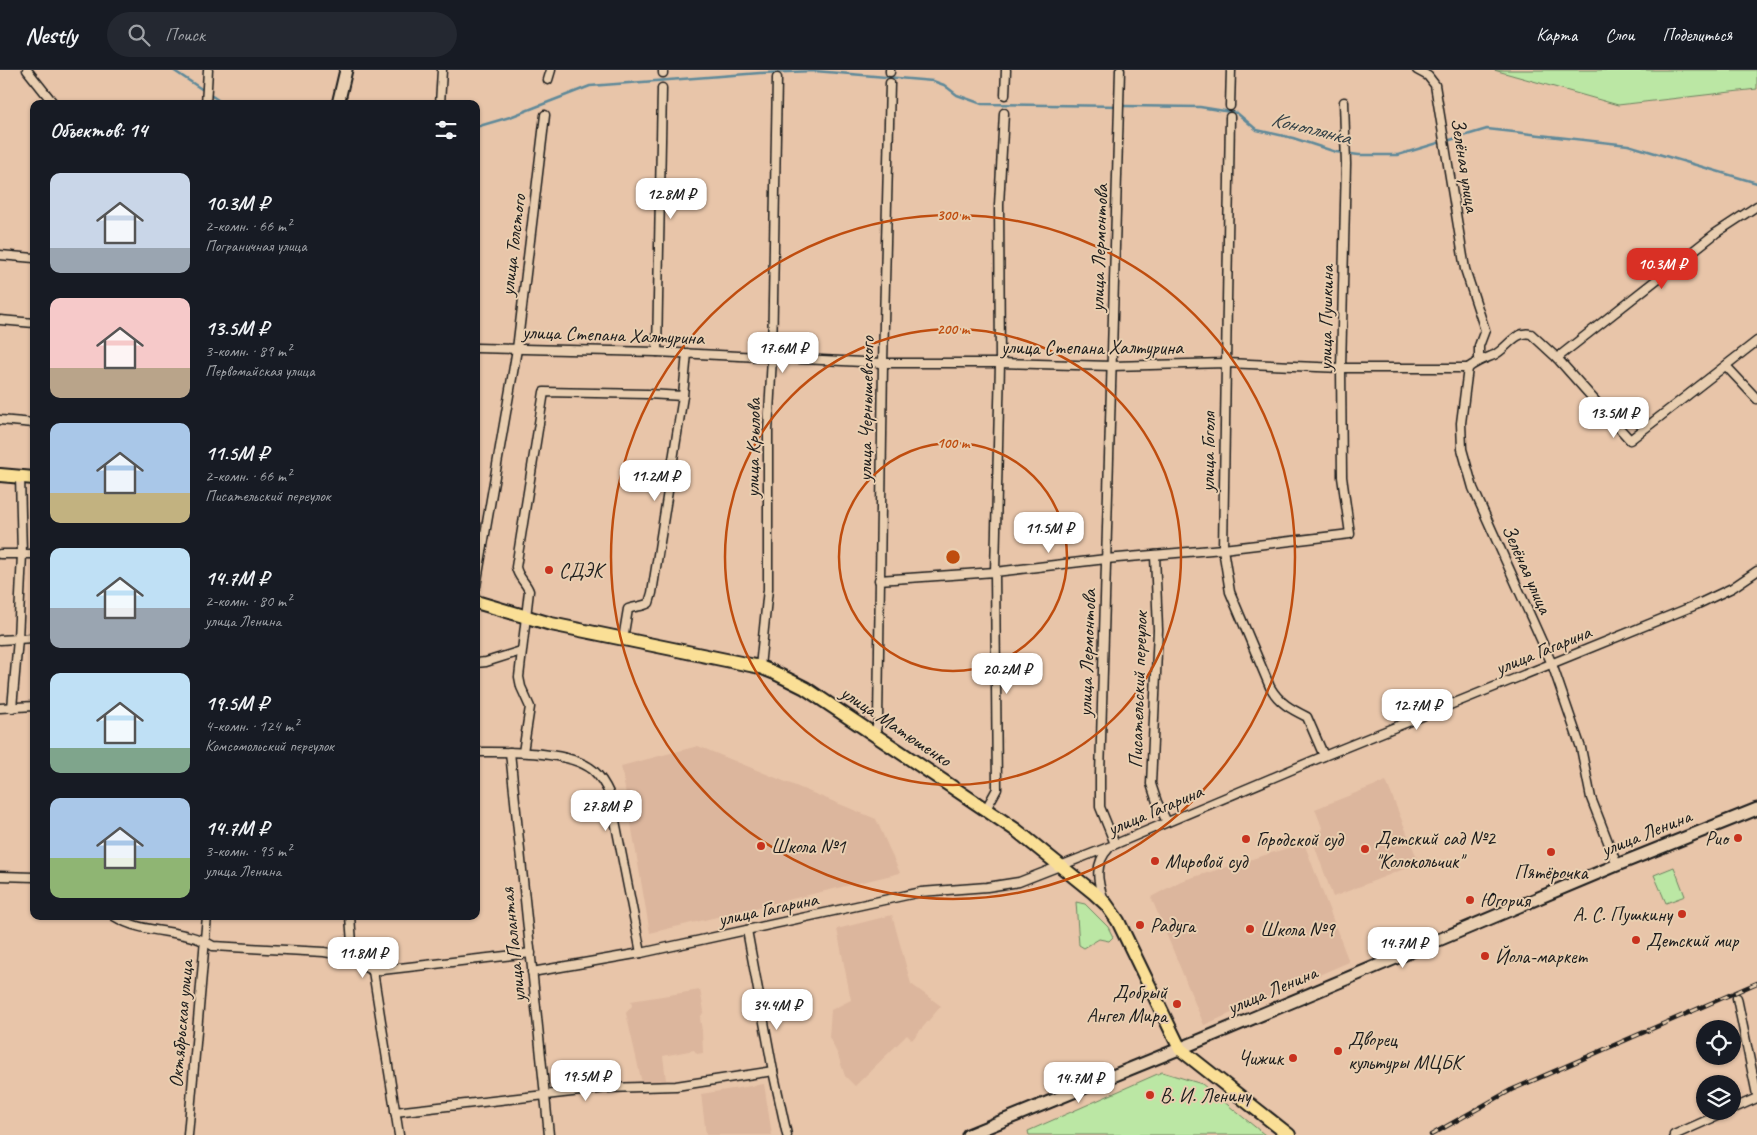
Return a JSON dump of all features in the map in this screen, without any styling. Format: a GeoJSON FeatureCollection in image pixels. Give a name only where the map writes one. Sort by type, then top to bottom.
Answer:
{"type":"FeatureCollection","features":[{"type":"Feature","properties":{"kind":"main road"},"geometry":{"type":"LineString","coordinates":[[339,100],[346,70]]}},
{"type":"Feature","properties":{"kind":"main road"},"geometry":{"type":"LineString","coordinates":[[0,476],[30,478]]}},
{"type":"Feature","properties":{"kind":"main road","name":"улица Матюшенко"},"geometry":{"type":"LineString","coordinates":[[480,603],[525,617],[760,667],[805,688],[986,809],[1061,865],[1106,904],[1126,935],[1180,1049]]}},
{"type":"Feature","properties":{"kind":"main road","name":"улица Ленина"},"geometry":{"type":"LineString","coordinates":[[971,1134],[1180,1049],[1617,865],[1757,809]]}},
{"type":"Feature","properties":{"kind":"main road"},"geometry":{"type":"LineString","coordinates":[[1180,1049],[1289,1135]]}},
{"type":"Feature","properties":{"kind":"street"},"geometry":{"type":"LineString","coordinates":[[27,70],[51,100]]}},
{"type":"Feature","properties":{"kind":"street"},"geometry":{"type":"LineString","coordinates":[[206,100],[208,70]]}},
{"type":"Feature","properties":{"kind":"street"},"geometry":{"type":"LineString","coordinates":[[440,100],[442,70]]}},
{"type":"Feature","properties":{"kind":"street"},"geometry":{"type":"LineString","coordinates":[[548,80],[551,70]]}},
{"type":"Feature","properties":{"kind":"street"},"geometry":{"type":"LineString","coordinates":[[1005,95],[1006,70]]}},
{"type":"Feature","properties":{"kind":"street","name":"улица Лермонтова"},"geometry":{"type":"LineString","coordinates":[[1113,845],[1100,807],[1120,70]]}},
{"type":"Feature","properties":{"kind":"street"},"geometry":{"type":"LineString","coordinates":[[1230,106],[1231,70]]}},
{"type":"Feature","properties":{"kind":"street","name":"Зелёная улица"},"geometry":{"type":"LineString","coordinates":[[1418,70],[1428,76],[1435,85],[1465,269],[1484,330],[1479,346],[1479,360]]}},
{"type":"Feature","properties":{"kind":"street","name":"улица Крылова"},"geometry":{"type":"LineString","coordinates":[[760,667],[768,588],[768,432],[772,357],[777,78]]}},
{"type":"Feature","properties":{"kind":"street","name":"улица Чернышевского"},"geometry":{"type":"LineString","coordinates":[[874,734],[878,721],[883,363],[890,83]]}},
{"type":"Feature","properties":{"kind":"street"},"geometry":{"type":"LineString","coordinates":[[657,352],[662,88]]}},
{"type":"Feature","properties":{"kind":"street","name":"улица Пушкина"},"geometry":{"type":"LineString","coordinates":[[1222,549],[1350,534],[1342,477],[1341,368],[1346,164],[1344,102]]}},
{"type":"Feature","properties":{"kind":"street"},"geometry":{"type":"LineString","coordinates":[[986,809],[997,789],[995,572],[1000,363],[999,205],[1004,113]]}},
{"type":"Feature","properties":{"kind":"street","name":"улица Толстого"},"geometry":{"type":"LineString","coordinates":[[480,563],[517,349],[545,115]]}},
{"type":"Feature","properties":{"kind":"street","name":"улица Гоголя"},"geometry":{"type":"LineString","coordinates":[[1230,117],[1222,549],[1230,592],[1270,687],[1275,696],[1286,707],[1307,717],[1324,756]]}},
{"type":"Feature","properties":{"kind":"street"},"geometry":{"type":"LineString","coordinates":[[1557,358],[1716,233],[1757,206]]}},
{"type":"Feature","properties":{"kind":"street"},"geometry":{"type":"LineString","coordinates":[[0,255],[30,258]]}},
{"type":"Feature","properties":{"kind":"street"},"geometry":{"type":"LineString","coordinates":[[0,320],[30,322]]}},
{"type":"Feature","properties":{"kind":"street"},"geometry":{"type":"LineString","coordinates":[[1468,368],[1479,360],[1496,354],[1518,335],[1531,334],[1557,358],[1630,440],[1757,341]]}},
{"type":"Feature","properties":{"kind":"street","name":"улица Степана Халтурина"},"geometry":{"type":"LineString","coordinates":[[480,348],[687,353],[883,363],[1000,363],[1112,366],[1226,363],[1341,368],[1468,368]]}},
{"type":"Feature","properties":{"kind":"street"},"geometry":{"type":"LineString","coordinates":[[623,638],[628,609],[649,603],[652,593],[683,396],[687,353]]}},
{"type":"Feature","properties":{"kind":"street"},"geometry":{"type":"LineString","coordinates":[[1726,366],[1757,399]]}},
{"type":"Feature","properties":{"kind":"street","name":"Зелёная улица"},"geometry":{"type":"LineString","coordinates":[[1468,368],[1461,423],[1462,449],[1473,488],[1552,664],[1581,748],[1591,798],[1617,865]]}},
{"type":"Feature","properties":{"kind":"street"},"geometry":{"type":"LineString","coordinates":[[523,752],[530,707],[521,687],[519,677],[529,592],[527,586],[517,574],[516,567],[544,392],[683,396]]}},
{"type":"Feature","properties":{"kind":"street"},"geometry":{"type":"LineString","coordinates":[[0,420],[30,423]]}},
{"type":"Feature","properties":{"kind":"street"},"geometry":{"type":"LineString","coordinates":[[12,708],[18,639],[22,554],[20,477]]}},
{"type":"Feature","properties":{"kind":"street"},"geometry":{"type":"LineString","coordinates":[[879,580],[995,572],[1106,559],[1222,549]]}},
{"type":"Feature","properties":{"kind":"street"},"geometry":{"type":"LineString","coordinates":[[0,554],[30,554]]}},
{"type":"Feature","properties":{"kind":"street","name":"Писательский переулок"},"geometry":{"type":"LineString","coordinates":[[1155,555],[1158,630],[1151,784],[1153,793],[1167,822]]}},
{"type":"Feature","properties":{"kind":"street","name":"улица Гагарина"},"geometry":{"type":"LineString","coordinates":[[532,972],[641,953],[921,892],[986,887],[1019,882],[1696,604],[1732,588],[1757,571]]}},
{"type":"Feature","properties":{"kind":"street"},"geometry":{"type":"LineString","coordinates":[[0,640],[30,638]]}},
{"type":"Feature","properties":{"kind":"street"},"geometry":{"type":"LineString","coordinates":[[480,663],[521,651]]}},
{"type":"Feature","properties":{"kind":"street"},"geometry":{"type":"LineString","coordinates":[[0,708],[30,706]]}},
{"type":"Feature","properties":{"kind":"street"},"geometry":{"type":"LineString","coordinates":[[480,752],[523,752],[558,757],[584,764],[596,774],[610,795],[641,953]]}},
{"type":"Feature","properties":{"kind":"street","name":"улица Палантая"},"geometry":{"type":"LineString","coordinates":[[510,752],[549,1135]]}},
{"type":"Feature","properties":{"kind":"street"},"geometry":{"type":"LineString","coordinates":[[1106,904],[1099,885],[1099,865],[1103,855],[1113,845]]}},
{"type":"Feature","properties":{"kind":"street"},"geometry":{"type":"LineString","coordinates":[[0,876],[30,878]]}},
{"type":"Feature","properties":{"kind":"street"},"geometry":{"type":"LineString","coordinates":[[121,920],[132,926],[197,937],[213,946],[324,952],[352,957],[373,971],[531,953]]}},
{"type":"Feature","properties":{"kind":"street","name":"Октябрьская улица"},"geometry":{"type":"LineString","coordinates":[[188,1135],[207,920]]}},
{"type":"Feature","properties":{"kind":"street"},"geometry":{"type":"LineString","coordinates":[[350,920],[352,957]]}},
{"type":"Feature","properties":{"kind":"street"},"geometry":{"type":"LineString","coordinates":[[747,930],[787,1135]]}},
{"type":"Feature","properties":{"kind":"street"},"geometry":{"type":"LineString","coordinates":[[373,971],[399,1135]]}},
{"type":"Feature","properties":{"kind":"street"},"geometry":{"type":"LineString","coordinates":[[1737,998],[1757,1097],[1741,1105]]}},
{"type":"Feature","properties":{"kind":"street"},"geometry":{"type":"LineString","coordinates":[[395,1112],[607,1088],[676,1086],[773,1071]]}},
{"type":"Feature","properties":{"kind":"street"},"geometry":{"type":"LineString","coordinates":[[1674,1135],[1708,1120]]}},
{"type":"Feature","properties":{"kind":"shaded area","name":"Школа №1"},"geometry":{"type":"Polygon","coordinates":[[[698,746],[876,819],[900,873],[650,933],[621,766],[698,746]]]}},
{"type":"Feature","properties":{"kind":"shaded area","name":"Детский сад №2 \"Колокольчик\""},"geometry":{"type":"Polygon","coordinates":[[[1386,781],[1419,863],[1333,897],[1311,836],[1323,830],[1315,809],[1386,781]]]}},
{"type":"Feature","properties":{"kind":"shaded area","name":"Школа №9"},"geometry":{"type":"Polygon","coordinates":[[[1304,843],[1349,962],[1204,1025],[1151,897],[1181,881],[1304,843]]]}},
{"type":"Feature","properties":{"kind":"shaded area"},"geometry":{"type":"Polygon","coordinates":[[[892,915],[911,984],[941,1006],[912,1040],[907,1035],[855,1086],[845,1076],[829,1037],[831,1010],[851,1000],[837,929],[892,915]]]}},
{"type":"Feature","properties":{"kind":"shaded area"},"geometry":{"type":"Polygon","coordinates":[[[700,990],[704,1011],[700,1018],[703,1053],[697,1054],[694,1050],[663,1056],[666,1080],[642,1083],[626,1013],[632,1006],[631,1001],[700,990]]]}},
{"type":"Feature","properties":{"kind":"shaded area"},"geometry":{"type":"Polygon","coordinates":[[[764,1084],[772,1135],[706,1135],[701,1094],[764,1084]]]}},
{"type":"Feature","properties":{"kind":"green space"},"geometry":{"type":"Polygon","coordinates":[[[1494,70],[1757,70],[1757,89],[1618,105],[1494,70]]]}},
{"type":"Feature","properties":{"kind":"green space"},"geometry":{"type":"Polygon","coordinates":[[[1674,867],[1685,896],[1666,903],[1654,875],[1674,867]]]}},
{"type":"Feature","properties":{"kind":"green space"},"geometry":{"type":"Polygon","coordinates":[[[1076,902],[1085,904],[1108,927],[1113,937],[1109,941],[1099,939],[1084,948],[1079,945],[1076,902]]]}},
{"type":"Feature","properties":{"kind":"green space"},"geometry":{"type":"Polygon","coordinates":[[[1162,1072],[1202,1084],[1265,1135],[1029,1135],[1028,1131],[1162,1072]]]}},
{"type":"Feature","properties":{"kind":"waterway","name":"Коноплянка"},"geometry":{"type":"LineString","coordinates":[[173,70],[218,100]]}},
{"type":"Feature","properties":{"kind":"waterway","name":"Коноплянка"},"geometry":{"type":"LineString","coordinates":[[480,126],[510,117],[590,86],[760,73],[815,71],[933,81],[944,85],[957,95],[982,104],[1200,107],[1237,113],[1257,130],[1293,138],[1336,152],[1359,155],[1398,155],[1438,143]]}},
{"type":"Feature","properties":{"kind":"waterway","name":"Коноплянка"},"geometry":{"type":"LineString","coordinates":[[1450,140],[1487,129],[1628,145],[1757,183]]}},
{"type":"Feature","properties":{"kind":"railway"},"geometry":{"type":"LineString","coordinates":[[1431,1135],[1511,1090],[1757,983]]}},
{"type":"Feature","properties":{"kind":"place","name":"СДЭК"},"geometry":{"type":"Point","coordinates":[549,570]}},
{"type":"Feature","properties":{"kind":"place","name":"Рио"},"geometry":{"type":"Point","coordinates":[1738,838]}},
{"type":"Feature","properties":{"kind":"place","name":"Городской суд"},"geometry":{"type":"Point","coordinates":[1246,839]}},
{"type":"Feature","properties":{"kind":"place","name":"Школа №1"},"geometry":{"type":"Point","coordinates":[761,846]}},
{"type":"Feature","properties":{"kind":"place","name":"Детский сад №2 \"Колокольчик\""},"geometry":{"type":"Point","coordinates":[1365,849]}},
{"type":"Feature","properties":{"kind":"place","name":"Пятёрочка"},"geometry":{"type":"Point","coordinates":[1551,852]}},
{"type":"Feature","properties":{"kind":"place","name":"Мировой суд"},"geometry":{"type":"Point","coordinates":[1155,861]}},
{"type":"Feature","properties":{"kind":"place","name":"Югория"},"geometry":{"type":"Point","coordinates":[1470,900]}},
{"type":"Feature","properties":{"kind":"place","name":"А. С. Пушкину"},"geometry":{"type":"Point","coordinates":[1682,914]}},
{"type":"Feature","properties":{"kind":"place","name":"Радуга"},"geometry":{"type":"Point","coordinates":[1140,925]}},
{"type":"Feature","properties":{"kind":"place","name":"Школа №9"},"geometry":{"type":"Point","coordinates":[1250,929]}},
{"type":"Feature","properties":{"kind":"place","name":"Детский мир"},"geometry":{"type":"Point","coordinates":[1636,940]}},
{"type":"Feature","properties":{"kind":"place","name":"Йола-маркет"},"geometry":{"type":"Point","coordinates":[1485,956]}},
{"type":"Feature","properties":{"kind":"place","name":"Добрый Ангел Мира"},"geometry":{"type":"Point","coordinates":[1177,1004]}},
{"type":"Feature","properties":{"kind":"place","name":"Дворец культуры МЦБК"},"geometry":{"type":"Point","coordinates":[1338,1051]}},
{"type":"Feature","properties":{"kind":"place","name":"Чижик"},"geometry":{"type":"Point","coordinates":[1293,1058]}},
{"type":"Feature","properties":{"kind":"place","name":"В. И. Ленину"},"geometry":{"type":"Point","coordinates":[1150,1095]}}]}
